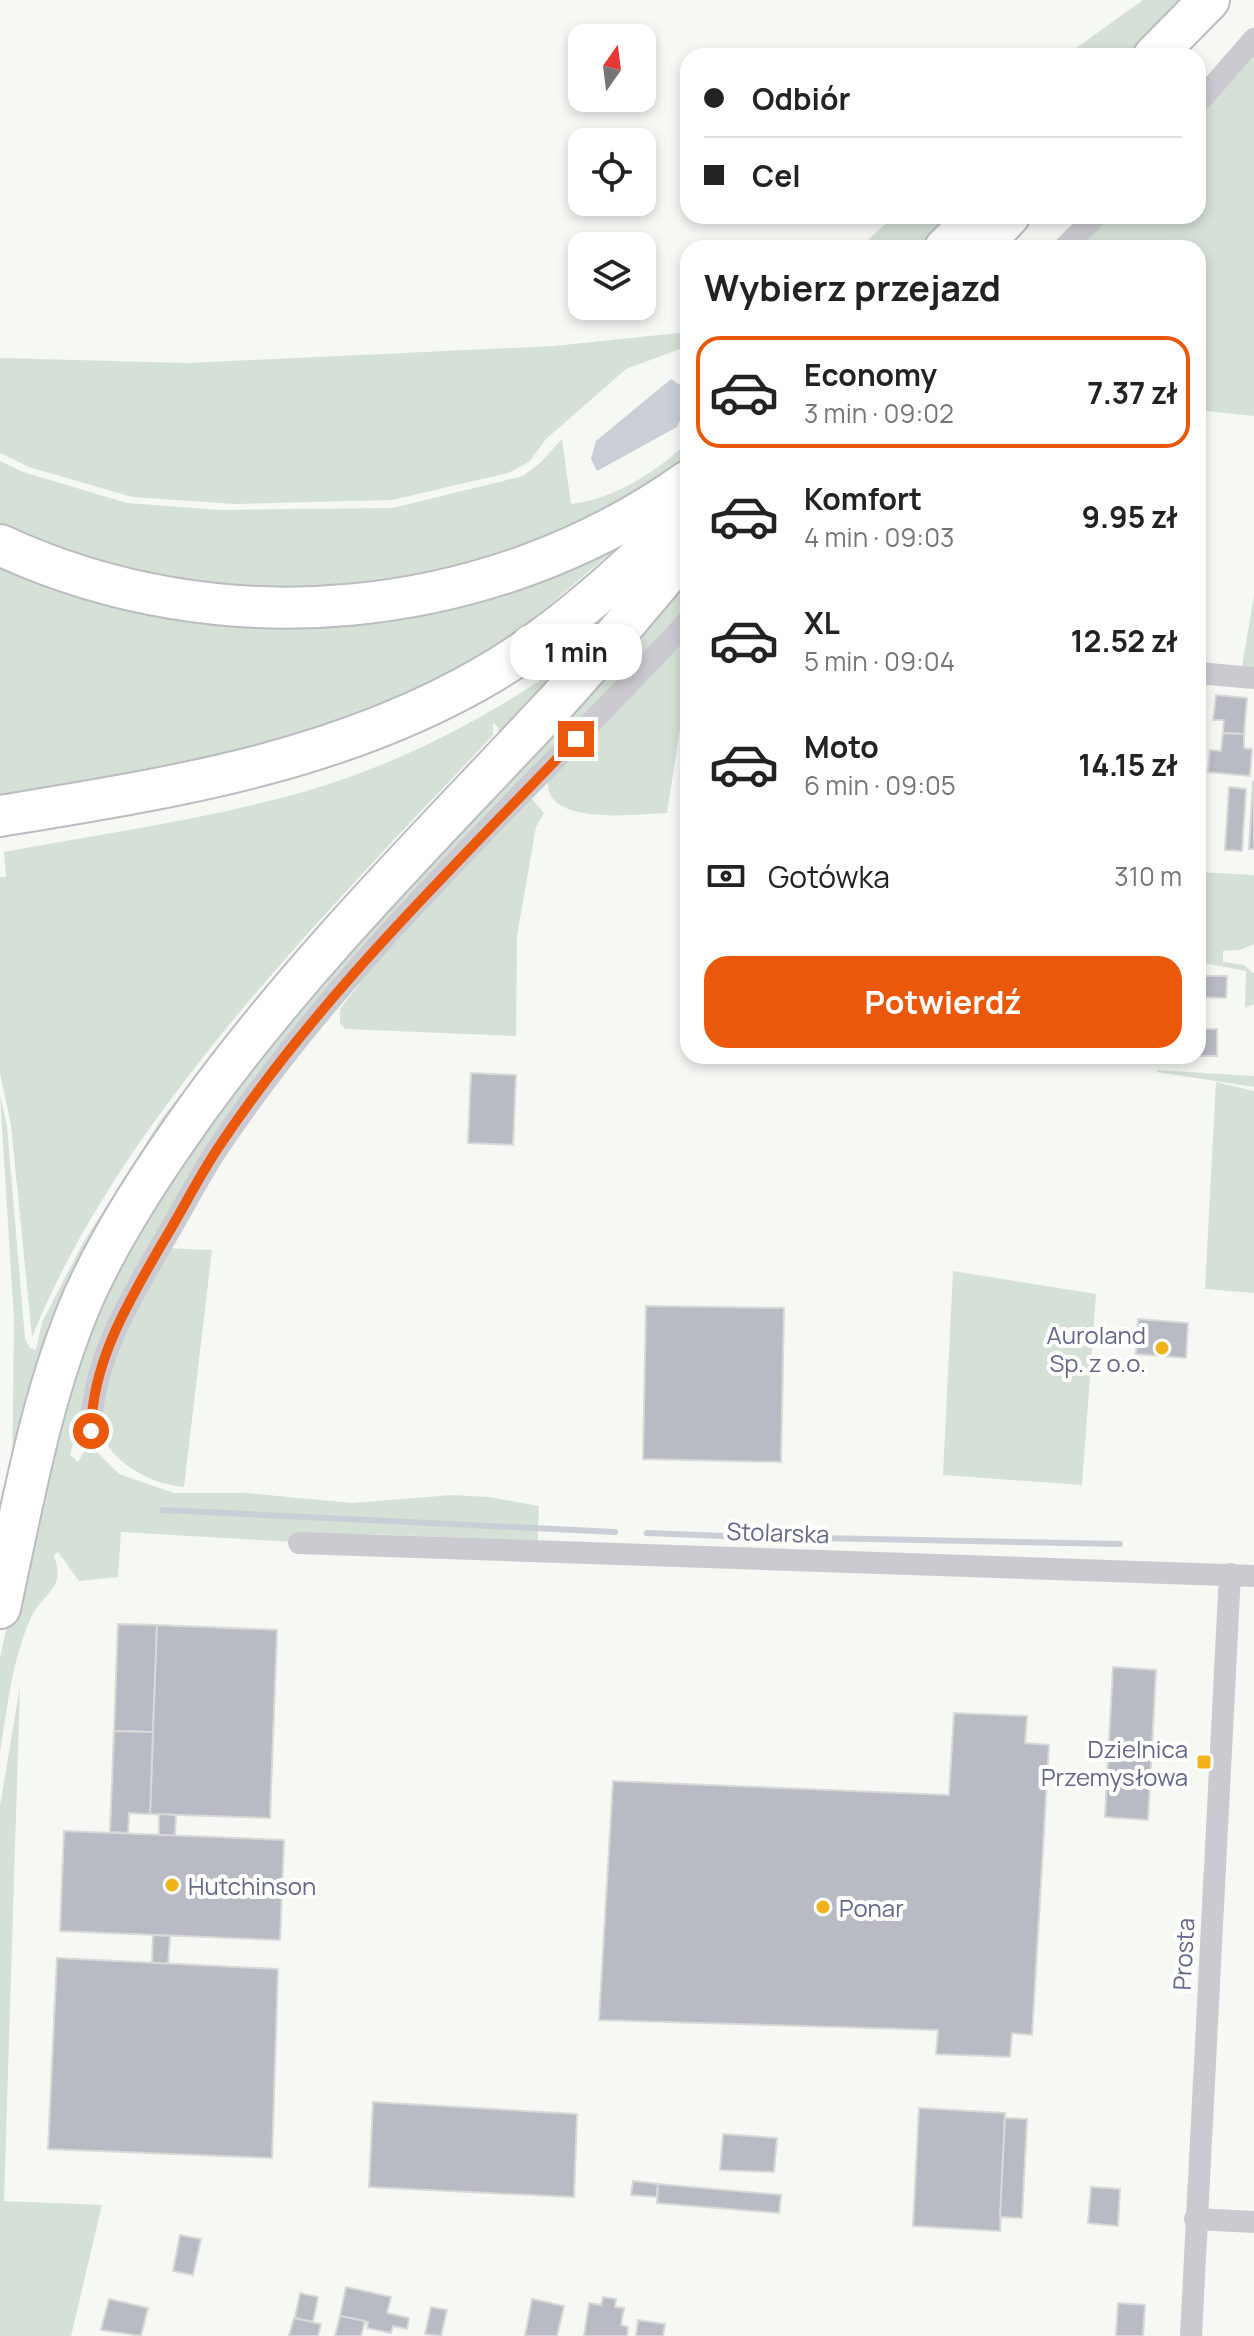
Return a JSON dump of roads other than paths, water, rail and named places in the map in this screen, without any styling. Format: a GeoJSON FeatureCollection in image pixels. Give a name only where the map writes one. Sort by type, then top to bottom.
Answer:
{"type":"FeatureCollection","features":[{"type":"Feature","properties":{"kind":"highway"},"geometry":{"type":"LineString","coordinates":[[1162,48],[1209,0]]}},
{"type":"Feature","properties":{"kind":"highway"},"geometry":{"type":"LineString","coordinates":[[953,240],[970,224]]}},
{"type":"Feature","properties":{"kind":"highway"},"geometry":{"type":"LineString","coordinates":[[986,240],[1001,224]]}},
{"type":"Feature","properties":{"kind":"highway"},"geometry":{"type":"LineString","coordinates":[[0,545],[75,574],[169,598],[278,610],[354,605],[435,592],[501,575],[599,535],[680,486]]}},
{"type":"Feature","properties":{"kind":"highway"},"geometry":{"type":"LineString","coordinates":[[0,816],[255,769],[334,745],[389,722],[492,672],[552,631],[680,517]]}},
{"type":"Feature","properties":{"kind":"highway"},"geometry":{"type":"LineString","coordinates":[[0,839],[222,799],[363,759],[432,728],[505,689],[564,647],[680,553]]}},
{"type":"Feature","properties":{"kind":"highway"},"geometry":{"type":"LineString","coordinates":[[0,1608],[55,1370],[85,1295],[124,1220],[169,1149],[316,959],[373,893],[550,709],[680,555]]}},
{"type":"Feature","properties":{"kind":"street"},"geometry":{"type":"LineString","coordinates":[[1206,95],[1250,51]]}},
{"type":"Feature","properties":{"kind":"street"},"geometry":{"type":"LineString","coordinates":[[1072,240],[1088,224]]}},
{"type":"Feature","properties":{"kind":"street"},"geometry":{"type":"LineString","coordinates":[[91,1431],[91,1401],[101,1361],[149,1267],[218,1148],[320,1013],[441,876],[680,629]]}},
{"type":"Feature","properties":{"kind":"street"},"geometry":{"type":"LineString","coordinates":[[1206,674],[1254,678]]}},
{"type":"Feature","properties":{"kind":"street","name":"Stolarska"},"geometry":{"type":"LineString","coordinates":[[299,1543],[1254,1576]]}},
{"type":"Feature","properties":{"kind":"street","name":"Prosta"},"geometry":{"type":"LineString","coordinates":[[1191,2336],[1230,1574]]}},
{"type":"Feature","properties":{"kind":"street"},"geometry":{"type":"LineString","coordinates":[[1195,2219],[1254,2222]]}},
{"type":"Feature","properties":{"kind":"waterway"},"geometry":{"type":"LineString","coordinates":[[163,1510],[615,1532]]}},
{"type":"Feature","properties":{"kind":"waterway"},"geometry":{"type":"LineString","coordinates":[[647,1533],[748,1537]]}},
{"type":"Feature","properties":{"kind":"waterway"},"geometry":{"type":"LineString","coordinates":[[767,1537],[1120,1544]]}},
{"type":"Feature","properties":{"kind":"place","name":"Auroland Sp. z o.o."},"geometry":{"type":"Point","coordinates":[1162,1348]}},
{"type":"Feature","properties":{"kind":"place","name":"Dzielnica Przemysłowa"},"geometry":{"type":"Point","coordinates":[1204,1762]}},
{"type":"Feature","properties":{"kind":"place","name":"Hutchinson"},"geometry":{"type":"Point","coordinates":[172,1885]}},
{"type":"Feature","properties":{"kind":"place","name":"Ponar"},"geometry":{"type":"Point","coordinates":[823,1907]}}]}
